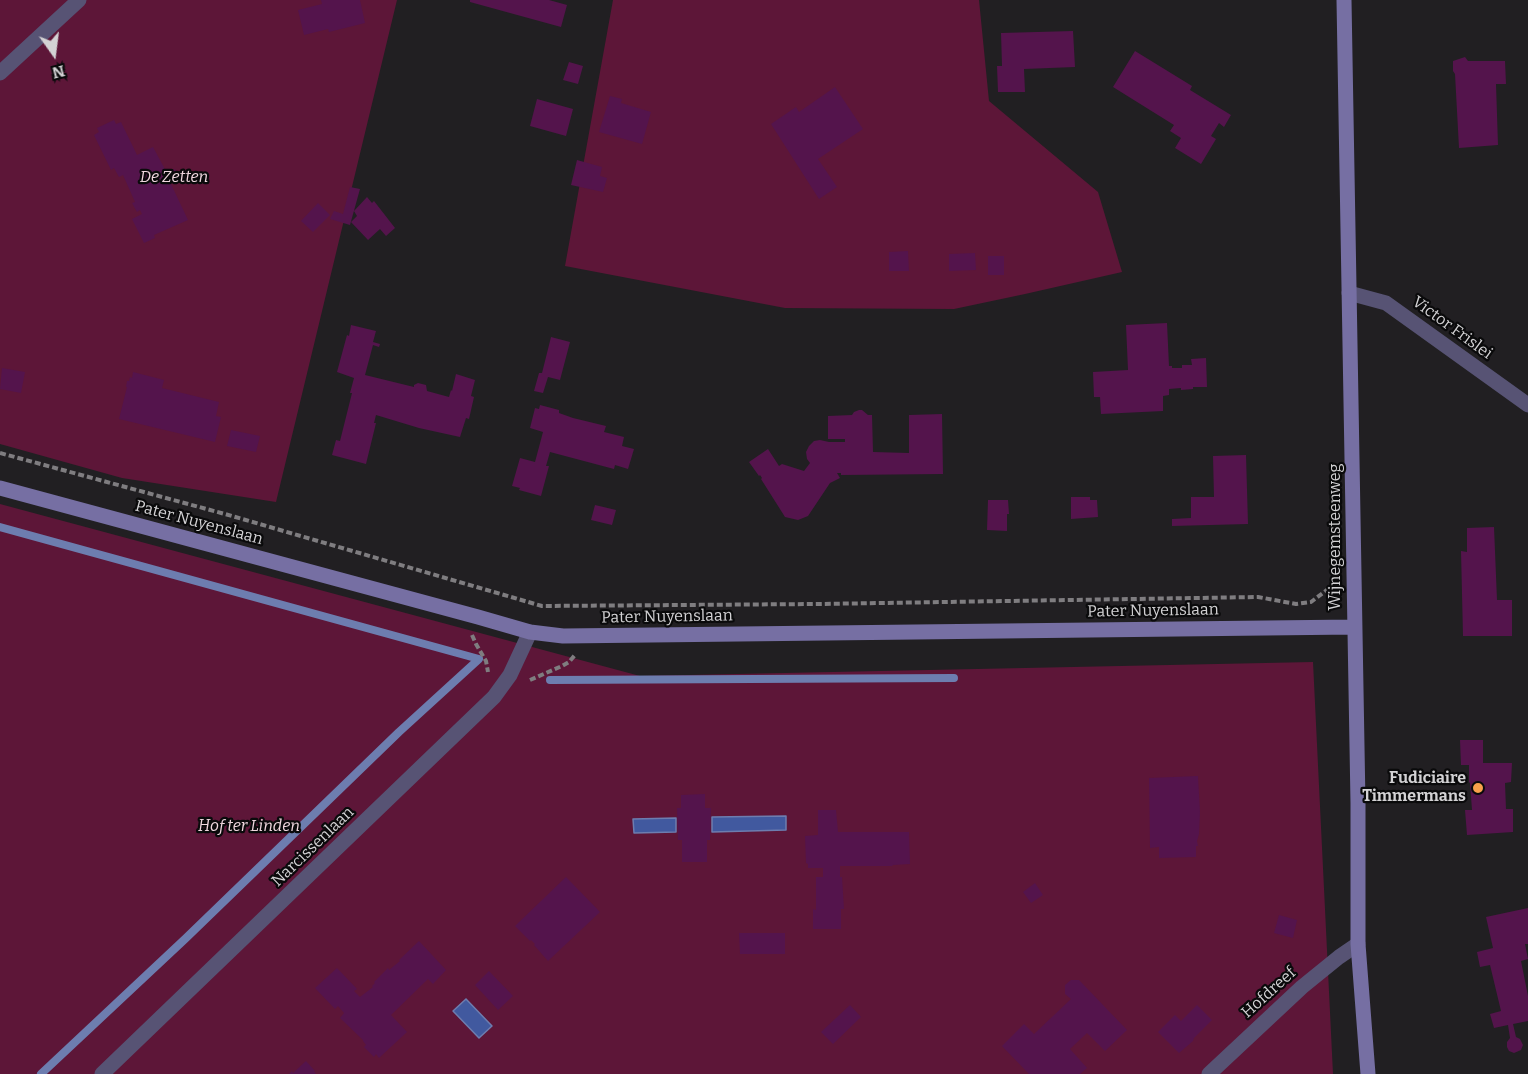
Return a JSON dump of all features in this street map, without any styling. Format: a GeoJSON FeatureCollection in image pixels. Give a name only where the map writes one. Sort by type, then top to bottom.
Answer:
{"type":"FeatureCollection","features":[{"type":"Feature","properties":{"kind":"street"},"geometry":{"type":"LineString","coordinates":[[0,73],[79,0]]}},
{"type":"Feature","properties":{"kind":"street","name":"Wijnegemsteenweg"},"geometry":{"type":"LineString","coordinates":[[1344,0],[1358,804],[1358,944],[1368,1074]]}},
{"type":"Feature","properties":{"kind":"street","name":"Victor Frislei"},"geometry":{"type":"LineString","coordinates":[[1349,293],[1386,303],[1528,405]]}},
{"type":"Feature","properties":{"kind":"street","name":"Pater Nuyenslaan"},"geometry":{"type":"LineString","coordinates":[[0,488],[530,632],[563,636],[1354,627]]}},
{"type":"Feature","properties":{"kind":"street","name":"Narcissenlaan"},"geometry":{"type":"LineString","coordinates":[[102,1074],[494,697],[510,675],[530,632]]}},
{"type":"Feature","properties":{"kind":"street","name":"Hofdreef"},"geometry":{"type":"LineString","coordinates":[[1209,1074],[1302,987],[1358,944]]}},
{"type":"Feature","properties":{"kind":"path"},"geometry":{"type":"LineString","coordinates":[[0,453],[225,514],[543,606],[1258,597],[1296,604],[1311,602],[1335,583],[1354,584]]}},
{"type":"Feature","properties":{"kind":"path"},"geometry":{"type":"LineString","coordinates":[[486,590],[472,634],[486,660],[487,687],[494,697]]}},
{"type":"Feature","properties":{"kind":"path"},"geometry":{"type":"LineString","coordinates":[[525,682],[569,662],[578,652],[588,605]]}},
{"type":"Feature","properties":{"kind":"green space","name":"De Zetten"},"geometry":{"type":"Polygon","coordinates":[[[0,0],[397,0],[276,502],[122,478],[0,444],[0,0]]]}},
{"type":"Feature","properties":{"kind":"green space"},"geometry":{"type":"Polygon","coordinates":[[[613,0],[979,0],[989,101],[1098,192],[1122,272],[954,309],[785,308],[565,266],[613,0]]]}},
{"type":"Feature","properties":{"kind":"green space","name":"Hof ter Linden"},"geometry":{"type":"Polygon","coordinates":[[[0,504],[640,676],[1313,662],[1333,1074],[0,1074],[0,504]]]}},
{"type":"Feature","properties":{"kind":"water"},"geometry":{"type":"Polygon","coordinates":[[[786,816],[786,830],[712,832],[712,817],[786,816]]]}},
{"type":"Feature","properties":{"kind":"water"},"geometry":{"type":"Polygon","coordinates":[[[676,818],[676,832],[634,833],[633,819],[676,818]]]}},
{"type":"Feature","properties":{"kind":"water"},"geometry":{"type":"Polygon","coordinates":[[[466,999],[492,1026],[479,1038],[453,1011],[466,999]]]}},
{"type":"Feature","properties":{"kind":"building"},"geometry":{"type":"Polygon","coordinates":[[[321,0],[360,0],[365,23],[329,32],[328,29],[304,35],[298,10],[322,4],[321,0]]]}},
{"type":"Feature","properties":{"kind":"building"},"geometry":{"type":"Polygon","coordinates":[[[470,0],[549,0],[567,5],[561,27],[470,2],[470,0]]]}},
{"type":"Feature","properties":{"kind":"building"},"geometry":{"type":"Polygon","coordinates":[[[1073,31],[1075,67],[1024,69],[1025,92],[998,92],[997,66],[1002,66],[1001,33],[1073,31]]]}},
{"type":"Feature","properties":{"kind":"building"},"geometry":{"type":"Polygon","coordinates":[[[1135,51],[1192,86],[1190,90],[1231,115],[1224,127],[1219,123],[1211,136],[1216,139],[1201,164],[1175,148],[1181,138],[1170,131],[1174,125],[1113,87],[1135,51]]]}},
{"type":"Feature","properties":{"kind":"building"},"geometry":{"type":"Polygon","coordinates":[[[1465,57],[1468,61],[1505,61],[1506,84],[1496,84],[1498,145],[1459,148],[1453,61],[1465,57]]]}},
{"type":"Feature","properties":{"kind":"building"},"geometry":{"type":"Polygon","coordinates":[[[569,62],[583,66],[578,84],[563,80],[569,62]]]}},
{"type":"Feature","properties":{"kind":"building"},"geometry":{"type":"Polygon","coordinates":[[[835,87],[863,129],[818,159],[837,187],[819,199],[771,124],[796,107],[799,112],[835,87]]]}},
{"type":"Feature","properties":{"kind":"building"},"geometry":{"type":"Polygon","coordinates":[[[610,96],[622,99],[621,103],[651,112],[642,144],[599,132],[610,96]]]}},
{"type":"Feature","properties":{"kind":"building"},"geometry":{"type":"Polygon","coordinates":[[[537,99],[573,109],[566,136],[530,126],[537,99]]]}},
{"type":"Feature","properties":{"kind":"building"},"geometry":{"type":"Polygon","coordinates":[[[114,120],[116,124],[121,122],[137,155],[153,147],[167,173],[175,169],[179,178],[170,182],[188,220],[154,235],[155,238],[144,243],[132,219],[142,214],[140,210],[137,212],[132,203],[135,202],[123,175],[119,177],[114,168],[111,170],[94,135],[99,132],[97,128],[114,120]]]}},
{"type":"Feature","properties":{"kind":"building"},"geometry":{"type":"Polygon","coordinates":[[[577,160],[602,167],[600,176],[607,178],[603,192],[571,185],[577,160]]]}},
{"type":"Feature","properties":{"kind":"building"},"geometry":{"type":"Polygon","coordinates":[[[350,187],[360,189],[350,225],[330,219],[334,211],[343,214],[350,187]]]}},
{"type":"Feature","properties":{"kind":"building"},"geometry":{"type":"Polygon","coordinates":[[[367,197],[372,203],[374,201],[395,228],[386,236],[380,229],[368,240],[351,222],[357,216],[354,211],[367,197]]]}},
{"type":"Feature","properties":{"kind":"building"},"geometry":{"type":"Polygon","coordinates":[[[318,203],[330,215],[313,232],[301,221],[318,203]]]}},
{"type":"Feature","properties":{"kind":"building"},"geometry":{"type":"Polygon","coordinates":[[[908,251],[909,271],[889,271],[889,252],[908,251]]]}},
{"type":"Feature","properties":{"kind":"building"},"geometry":{"type":"Polygon","coordinates":[[[975,253],[976,270],[949,271],[949,254],[975,253]]]}},
{"type":"Feature","properties":{"kind":"building"},"geometry":{"type":"Polygon","coordinates":[[[988,256],[1004,256],[1004,275],[988,275],[988,256]]]}},
{"type":"Feature","properties":{"kind":"building"},"geometry":{"type":"Polygon","coordinates":[[[1167,323],[1169,366],[1182,368],[1182,365],[1192,365],[1191,359],[1206,358],[1207,387],[1169,389],[1169,395],[1163,396],[1163,411],[1101,414],[1100,397],[1094,397],[1093,372],[1128,370],[1126,325],[1167,323]]]}},
{"type":"Feature","properties":{"kind":"building"},"geometry":{"type":"Polygon","coordinates":[[[351,325],[376,331],[373,342],[380,344],[379,347],[373,345],[365,375],[414,387],[418,383],[426,385],[427,391],[449,397],[456,374],[475,380],[469,419],[466,418],[460,437],[376,415],[366,464],[332,455],[336,440],[340,441],[352,393],[350,393],[354,378],[337,372],[351,325]]]}},
{"type":"Feature","properties":{"kind":"building"},"geometry":{"type":"Polygon","coordinates":[[[551,337],[570,342],[560,380],[548,377],[543,393],[534,391],[539,373],[542,373],[551,337]]]}},
{"type":"Feature","properties":{"kind":"building"},"geometry":{"type":"Polygon","coordinates":[[[2,368],[25,372],[21,393],[0,389],[2,368]]]}},
{"type":"Feature","properties":{"kind":"building"},"geometry":{"type":"Polygon","coordinates":[[[133,372],[164,380],[162,388],[219,402],[216,416],[221,417],[215,442],[119,419],[127,381],[130,377],[132,378],[133,372]]]}},
{"type":"Feature","properties":{"kind":"building"},"geometry":{"type":"Polygon","coordinates":[[[540,405],[559,410],[559,413],[573,418],[606,426],[604,432],[624,437],[622,446],[634,449],[628,469],[615,465],[614,469],[550,452],[546,466],[549,466],[541,496],[512,486],[520,458],[535,462],[543,432],[530,428],[535,408],[539,409],[540,405]]]}},
{"type":"Feature","properties":{"kind":"building"},"geometry":{"type":"Polygon","coordinates":[[[859,410],[872,415],[873,452],[909,453],[909,415],[942,414],[943,474],[841,475],[837,473],[840,478],[830,483],[808,516],[798,520],[785,517],[762,478],[749,462],[768,449],[779,466],[782,464],[804,471],[810,463],[806,452],[814,441],[845,442],[845,439],[828,439],[828,416],[852,415],[859,410]]]}},
{"type":"Feature","properties":{"kind":"building"},"geometry":{"type":"Polygon","coordinates":[[[231,430],[260,436],[256,452],[227,446],[231,430]]]}},
{"type":"Feature","properties":{"kind":"building"},"geometry":{"type":"Polygon","coordinates":[[[1246,455],[1248,524],[1172,526],[1172,519],[1191,518],[1191,497],[1214,497],[1213,456],[1246,455]]]}},
{"type":"Feature","properties":{"kind":"building"},"geometry":{"type":"Polygon","coordinates":[[[1071,497],[1090,497],[1090,500],[1097,500],[1098,517],[1071,519],[1071,497]]]}},
{"type":"Feature","properties":{"kind":"building"},"geometry":{"type":"Polygon","coordinates":[[[988,500],[1008,500],[1007,531],[987,530],[988,500]]]}},
{"type":"Feature","properties":{"kind":"building"},"geometry":{"type":"Polygon","coordinates":[[[595,505],[616,510],[612,525],[591,520],[595,505]]]}},
{"type":"Feature","properties":{"kind":"building"},"geometry":{"type":"Polygon","coordinates":[[[1494,527],[1497,600],[1512,600],[1512,636],[1463,636],[1461,551],[1467,552],[1467,528],[1494,527]]]}},
{"type":"Feature","properties":{"kind":"building"},"geometry":{"type":"Polygon","coordinates":[[[1460,740],[1483,740],[1483,763],[1512,763],[1511,782],[1505,783],[1506,809],[1513,809],[1513,832],[1467,835],[1465,810],[1472,810],[1469,765],[1461,765],[1460,740]]]}},
{"type":"Feature","properties":{"kind":"building"},"geometry":{"type":"Polygon","coordinates":[[[1198,776],[1200,812],[1196,857],[1159,858],[1159,847],[1150,848],[1149,778],[1198,776]]]}},
{"type":"Feature","properties":{"kind":"building"},"geometry":{"type":"Polygon","coordinates":[[[705,794],[705,808],[711,808],[707,862],[682,862],[682,840],[678,840],[677,808],[681,808],[681,795],[705,794]]]}},
{"type":"Feature","properties":{"kind":"building"},"geometry":{"type":"Polygon","coordinates":[[[818,810],[836,810],[838,832],[909,832],[910,864],[840,866],[844,909],[841,909],[841,929],[813,929],[813,909],[816,910],[816,877],[823,877],[823,868],[808,868],[805,836],[818,835],[818,810]]]}},
{"type":"Feature","properties":{"kind":"building"},"geometry":{"type":"Polygon","coordinates":[[[566,877],[600,912],[548,961],[535,944],[515,926],[566,877]]]}},
{"type":"Feature","properties":{"kind":"building"},"geometry":{"type":"Polygon","coordinates":[[[1035,883],[1043,895],[1031,903],[1023,892],[1035,883]]]}},
{"type":"Feature","properties":{"kind":"building"},"geometry":{"type":"Polygon","coordinates":[[[1528,908],[1528,944],[1525,944],[1528,959],[1521,961],[1528,996],[1528,1021],[1513,1024],[1516,1037],[1523,1045],[1521,1050],[1514,1053],[1507,1047],[1510,1038],[1508,1025],[1494,1028],[1490,1014],[1501,1011],[1490,965],[1480,967],[1477,952],[1493,948],[1486,917],[1528,908]]]}},
{"type":"Feature","properties":{"kind":"building"},"geometry":{"type":"Polygon","coordinates":[[[1279,915],[1297,920],[1293,938],[1274,933],[1279,915]]]}},
{"type":"Feature","properties":{"kind":"building"},"geometry":{"type":"Polygon","coordinates":[[[739,933],[785,933],[785,954],[740,954],[739,933]]]}},
{"type":"Feature","properties":{"kind":"building"},"geometry":{"type":"Polygon","coordinates":[[[419,941],[446,970],[433,984],[428,979],[391,1015],[407,1032],[379,1058],[376,1054],[374,1057],[364,1047],[366,1045],[363,1040],[340,1018],[344,1013],[338,1006],[335,1009],[315,988],[337,968],[357,989],[354,991],[360,997],[419,941]]]}},
{"type":"Feature","properties":{"kind":"building"},"geometry":{"type":"Polygon","coordinates":[[[489,971],[513,996],[498,1010],[475,985],[489,971]]]}},
{"type":"Feature","properties":{"kind":"building"},"geometry":{"type":"Polygon","coordinates":[[[1071,980],[1079,980],[1127,1030],[1105,1051],[1087,1033],[1070,1049],[1087,1068],[1080,1074],[1029,1074],[1002,1046],[1024,1024],[1034,1034],[1071,999],[1065,994],[1065,985],[1071,980]]]}},
{"type":"Feature","properties":{"kind":"building"},"geometry":{"type":"Polygon","coordinates":[[[850,1005],[861,1017],[833,1044],[821,1032],[850,1005]]]}},
{"type":"Feature","properties":{"kind":"building"},"geometry":{"type":"Polygon","coordinates":[[[1197,1005],[1212,1020],[1179,1053],[1158,1032],[1175,1015],[1181,1021],[1197,1005]]]}},
{"type":"Feature","properties":{"kind":"building"},"geometry":{"type":"Polygon","coordinates":[[[306,1061],[316,1074],[289,1074],[292,1071],[293,1073],[306,1061]]]}},
{"type":"Feature","properties":{"kind":"waterway"},"geometry":{"type":"LineString","coordinates":[[0,527],[479,659],[399,732],[185,939],[41,1074]]}},
{"type":"Feature","properties":{"kind":"waterway"},"geometry":{"type":"LineString","coordinates":[[550,680],[954,678]]}},
{"type":"Feature","properties":{"kind":"place","name":"Fudiciaire Timmermans"},"geometry":{"type":"Point","coordinates":[1478,788]}}]}
